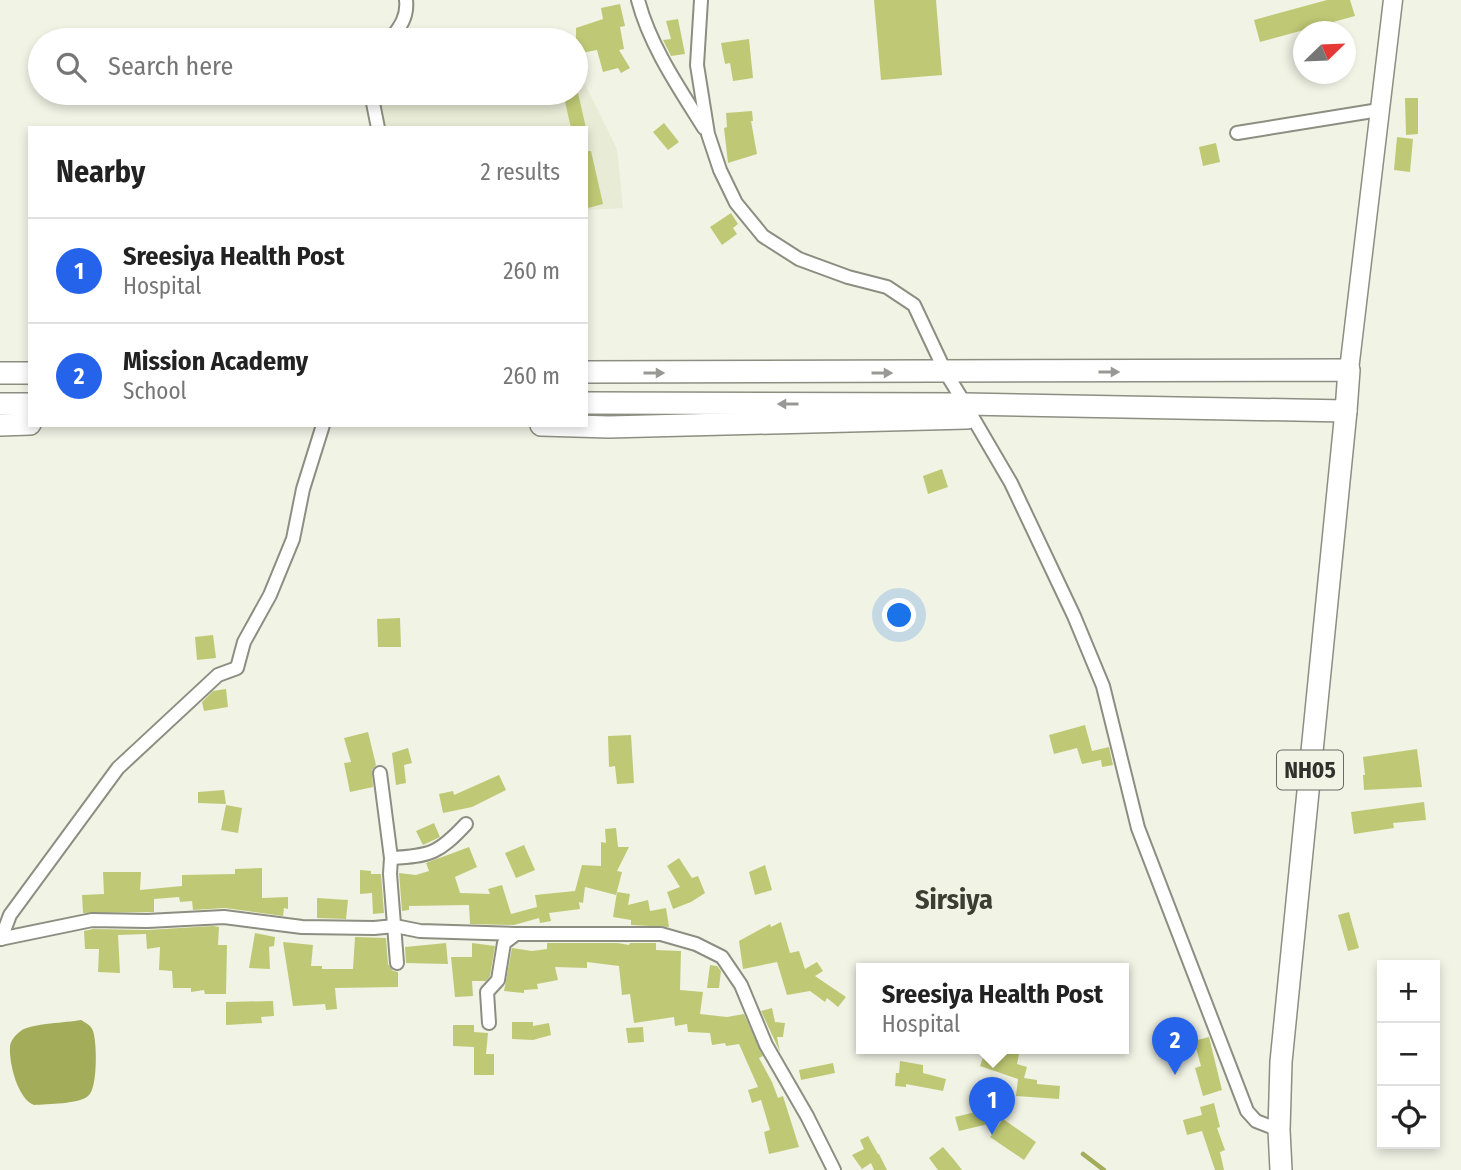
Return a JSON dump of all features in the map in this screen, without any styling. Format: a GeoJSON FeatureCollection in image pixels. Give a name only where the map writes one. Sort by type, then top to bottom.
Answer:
{"type":"FeatureCollection","features":[{"type":"Feature","properties":{"kind":"highway"},"geometry":{"type":"LineString","coordinates":[[588,372],[1349,370]]}},
{"type":"Feature","properties":{"kind":"highway","name":"NH05"},"geometry":{"type":"LineString","coordinates":[[1281,1170],[1281,1062],[1349,370]]}},
{"type":"Feature","properties":{"kind":"highway"},"geometry":{"type":"LineString","coordinates":[[0,373],[28,373]]}},
{"type":"Feature","properties":{"kind":"highway"},"geometry":{"type":"LineString","coordinates":[[588,403],[969,411],[1346,411]]}},
{"type":"Feature","properties":{"kind":"highway"},"geometry":{"type":"LineString","coordinates":[[0,404],[28,404]]}},
{"type":"Feature","properties":{"kind":"highway"},"geometry":{"type":"LineString","coordinates":[[588,426],[969,411]]}},
{"type":"Feature","properties":{"kind":"highway"},"geometry":{"type":"LineString","coordinates":[[0,425],[28,424]]}},
{"type":"Feature","properties":{"kind":"main road","name":"NH05"},"geometry":{"type":"LineString","coordinates":[[1349,370],[1393,0]]}},
{"type":"Feature","properties":{"kind":"street"},"geometry":{"type":"LineString","coordinates":[[400,28],[407,8],[406,0]]}},
{"type":"Feature","properties":{"kind":"street"},"geometry":{"type":"LineString","coordinates":[[638,0],[642,18],[671,76],[708,134]]}},
{"type":"Feature","properties":{"kind":"street"},"geometry":{"type":"LineString","coordinates":[[701,0],[697,65],[708,134],[720,170],[736,202],[762,236],[799,259],[887,287],[914,305],[946,373],[1011,483],[1074,616],[1102,686],[1138,828],[1247,1111],[1256,1121],[1279,1130]]}},
{"type":"Feature","properties":{"kind":"street"},"geometry":{"type":"LineString","coordinates":[[373,105],[378,126]]}},
{"type":"Feature","properties":{"kind":"street"},"geometry":{"type":"LineString","coordinates":[[1237,134],[1379,110]]}},
{"type":"Feature","properties":{"kind":"street"},"geometry":{"type":"LineString","coordinates":[[1,939],[10,915],[118,768],[218,675],[237,668],[244,642],[270,595],[293,539],[303,489],[322,427]]}},
{"type":"Feature","properties":{"kind":"street"},"geometry":{"type":"LineString","coordinates":[[380,773],[391,858],[397,963]]}},
{"type":"Feature","properties":{"kind":"street"},"geometry":{"type":"LineString","coordinates":[[391,858],[426,855],[444,848],[466,824]]}},
{"type":"Feature","properties":{"kind":"street"},"geometry":{"type":"LineString","coordinates":[[1,939],[92,920],[147,921],[224,917],[302,927],[395,926],[420,931],[516,934],[661,934],[696,944],[722,957],[741,985],[766,1045],[834,1170]]}},
{"type":"Feature","properties":{"kind":"street"},"geometry":{"type":"LineString","coordinates":[[489,1023],[487,992],[498,980],[504,943],[516,934]]}},
{"type":"Feature","properties":{"kind":"shaded area"},"geometry":{"type":"Polygon","coordinates":[[[588,90],[617,149],[623,208],[588,210],[588,126],[383,126],[377,105],[588,105],[588,90]]]}},
{"type":"Feature","properties":{"kind":"shaded area"},"geometry":{"type":"Polygon","coordinates":[[[81,1020],[91,1027],[94,1037],[96,1065],[91,1092],[78,1101],[34,1105],[23,1096],[16,1080],[10,1054],[12,1040],[28,1028],[81,1020]]]}},
{"type":"Feature","properties":{"kind":"building"},"geometry":{"type":"Polygon","coordinates":[[[874,0],[936,0],[942,75],[881,80],[874,0]]]}},
{"type":"Feature","properties":{"kind":"building"},"geometry":{"type":"Polygon","coordinates":[[[1327,0],[1350,0],[1355,16],[1337,21],[1293,21],[1293,33],[1260,42],[1254,20],[1327,0]]]}},
{"type":"Feature","properties":{"kind":"building"},"geometry":{"type":"Polygon","coordinates":[[[620,4],[625,26],[620,27],[624,49],[619,50],[630,68],[621,73],[618,68],[603,72],[597,50],[588,52],[588,28],[576,28],[603,19],[601,8],[620,4]]]}},
{"type":"Feature","properties":{"kind":"building"},"geometry":{"type":"Polygon","coordinates":[[[678,19],[685,54],[671,56],[663,40],[671,39],[666,21],[678,19]]]}},
{"type":"Feature","properties":{"kind":"building"},"geometry":{"type":"Polygon","coordinates":[[[749,39],[753,78],[733,81],[730,63],[725,64],[721,43],[749,39]]]}},
{"type":"Feature","properties":{"kind":"building"},"geometry":{"type":"Polygon","coordinates":[[[1405,98],[1418,98],[1418,134],[1406,135],[1405,98]]]}},
{"type":"Feature","properties":{"kind":"building"},"geometry":{"type":"Polygon","coordinates":[[[566,105],[581,105],[586,126],[571,126],[566,105]]]}},
{"type":"Feature","properties":{"kind":"building"},"geometry":{"type":"Polygon","coordinates":[[[752,111],[751,121],[757,154],[728,163],[724,128],[727,127],[726,113],[752,111]]]}},
{"type":"Feature","properties":{"kind":"building"},"geometry":{"type":"Polygon","coordinates":[[[664,123],[679,142],[668,150],[653,132],[664,123]]]}},
{"type":"Feature","properties":{"kind":"building"},"geometry":{"type":"Polygon","coordinates":[[[1397,137],[1413,139],[1410,172],[1394,170],[1397,137]]]}},
{"type":"Feature","properties":{"kind":"building"},"geometry":{"type":"Polygon","coordinates":[[[1216,143],[1220,162],[1203,166],[1199,147],[1216,143]]]}},
{"type":"Feature","properties":{"kind":"building"},"geometry":{"type":"Polygon","coordinates":[[[588,151],[591,151],[603,204],[588,208],[588,151]]]}},
{"type":"Feature","properties":{"kind":"building"},"geometry":{"type":"Polygon","coordinates":[[[731,213],[738,224],[733,228],[737,234],[722,245],[710,227],[731,213]]]}},
{"type":"Feature","properties":{"kind":"building"},"geometry":{"type":"Polygon","coordinates":[[[942,469],[948,487],[928,494],[923,476],[942,469]]]}},
{"type":"Feature","properties":{"kind":"building"},"geometry":{"type":"Polygon","coordinates":[[[400,618],[401,647],[378,647],[377,619],[400,618]]]}},
{"type":"Feature","properties":{"kind":"building"},"geometry":{"type":"Polygon","coordinates":[[[213,635],[216,658],[197,660],[195,637],[213,635]]]}},
{"type":"Feature","properties":{"kind":"building"},"geometry":{"type":"Polygon","coordinates":[[[226,689],[228,707],[204,711],[202,702],[213,691],[226,689]]]}},
{"type":"Feature","properties":{"kind":"building"},"geometry":{"type":"Polygon","coordinates":[[[1085,725],[1092,751],[1109,747],[1113,765],[1102,767],[1101,760],[1082,764],[1077,748],[1054,754],[1049,735],[1085,725]]]}},
{"type":"Feature","properties":{"kind":"building"},"geometry":{"type":"Polygon","coordinates":[[[368,732],[376,765],[372,770],[373,787],[350,792],[344,763],[351,762],[344,738],[368,732]]]}},
{"type":"Feature","properties":{"kind":"building"},"geometry":{"type":"Polygon","coordinates":[[[631,735],[634,783],[617,784],[615,766],[609,767],[608,736],[631,735]]]}},
{"type":"Feature","properties":{"kind":"building"},"geometry":{"type":"Polygon","coordinates":[[[408,748],[412,763],[404,765],[406,783],[396,785],[392,753],[408,748]]]}},
{"type":"Feature","properties":{"kind":"building"},"geometry":{"type":"Polygon","coordinates":[[[1417,749],[1422,787],[1364,790],[1363,757],[1417,749]]]}},
{"type":"Feature","properties":{"kind":"building"},"geometry":{"type":"Polygon","coordinates":[[[499,775],[506,790],[472,807],[443,813],[439,794],[453,791],[454,795],[499,775]]]}},
{"type":"Feature","properties":{"kind":"building"},"geometry":{"type":"Polygon","coordinates":[[[224,790],[226,804],[198,803],[198,792],[224,790]]]}},
{"type":"Feature","properties":{"kind":"building"},"geometry":{"type":"Polygon","coordinates":[[[1424,802],[1426,820],[1393,823],[1394,828],[1354,834],[1351,812],[1424,802]]]}},
{"type":"Feature","properties":{"kind":"building"},"geometry":{"type":"Polygon","coordinates":[[[226,805],[242,808],[238,833],[221,830],[226,805]]]}},
{"type":"Feature","properties":{"kind":"building"},"geometry":{"type":"Polygon","coordinates":[[[434,823],[440,837],[421,846],[423,845],[416,831],[434,823]]]}},
{"type":"Feature","properties":{"kind":"building"},"geometry":{"type":"Polygon","coordinates":[[[616,828],[618,847],[629,847],[617,871],[622,872],[616,895],[585,887],[583,903],[579,902],[580,909],[549,913],[551,921],[540,923],[539,918],[514,925],[470,924],[469,905],[409,906],[409,910],[402,911],[399,873],[416,875],[429,871],[426,863],[469,847],[477,867],[455,877],[460,893],[490,894],[488,889],[502,885],[511,914],[537,907],[535,895],[575,891],[582,865],[601,866],[601,842],[606,843],[605,829],[616,828]]]}},
{"type":"Feature","properties":{"kind":"building"},"geometry":{"type":"Polygon","coordinates":[[[524,845],[535,870],[516,878],[505,853],[524,845]]]}},
{"type":"Feature","properties":{"kind":"building"},"geometry":{"type":"Polygon","coordinates":[[[679,858],[692,878],[698,876],[705,893],[673,909],[667,892],[680,887],[667,866],[679,858]]]}},
{"type":"Feature","properties":{"kind":"building"},"geometry":{"type":"Polygon","coordinates":[[[765,865],[772,890],[755,895],[749,872],[765,865]]]}},
{"type":"Feature","properties":{"kind":"building"},"geometry":{"type":"Polygon","coordinates":[[[262,868],[262,898],[288,897],[288,909],[284,908],[283,916],[225,908],[193,910],[192,901],[180,902],[179,897],[154,899],[154,912],[83,913],[82,895],[104,894],[103,872],[141,872],[140,890],[182,886],[182,875],[235,874],[235,869],[262,868]]]}},
{"type":"Feature","properties":{"kind":"building"},"geometry":{"type":"Polygon","coordinates":[[[360,870],[381,874],[384,913],[373,914],[372,893],[360,894],[360,870]]]}},
{"type":"Feature","properties":{"kind":"building"},"geometry":{"type":"Polygon","coordinates":[[[617,892],[630,894],[628,905],[648,900],[650,911],[666,908],[669,927],[631,925],[631,920],[613,917],[617,892]]]}},
{"type":"Feature","properties":{"kind":"building"},"geometry":{"type":"Polygon","coordinates":[[[317,898],[348,900],[346,919],[317,918],[317,898]]]}},
{"type":"Feature","properties":{"kind":"building"},"geometry":{"type":"Polygon","coordinates":[[[1349,912],[1359,948],[1348,951],[1338,915],[1349,912]]]}},
{"type":"Feature","properties":{"kind":"building"},"geometry":{"type":"Polygon","coordinates":[[[781,922],[790,953],[799,951],[805,969],[817,962],[823,971],[815,976],[846,997],[838,1007],[827,998],[825,1002],[810,991],[787,995],[777,962],[743,969],[739,941],[770,924],[771,927],[781,922]]]}},
{"type":"Feature","properties":{"kind":"building"},"geometry":{"type":"Polygon","coordinates":[[[219,927],[218,945],[227,945],[226,994],[205,994],[204,990],[191,992],[191,988],[173,988],[172,971],[159,970],[160,947],[147,949],[146,934],[118,935],[120,973],[98,972],[99,949],[85,949],[84,931],[93,929],[147,930],[219,927]]]}},
{"type":"Feature","properties":{"kind":"building"},"geometry":{"type":"Polygon","coordinates":[[[255,933],[275,937],[274,946],[269,947],[270,969],[249,968],[255,933]]]}},
{"type":"Feature","properties":{"kind":"building"},"geometry":{"type":"Polygon","coordinates":[[[355,937],[386,938],[388,964],[393,971],[398,972],[398,987],[335,988],[337,1009],[326,1010],[325,1004],[293,1006],[283,942],[313,945],[311,966],[322,966],[322,969],[353,969],[355,937]]]}},
{"type":"Feature","properties":{"kind":"building"},"geometry":{"type":"Polygon","coordinates":[[[446,943],[448,964],[406,963],[405,947],[446,943]]]}},
{"type":"Feature","properties":{"kind":"building"},"geometry":{"type":"Polygon","coordinates":[[[472,943],[495,946],[490,976],[486,981],[472,981],[473,996],[455,997],[451,957],[472,957],[472,943]]]}},
{"type":"Feature","properties":{"kind":"building"},"geometry":{"type":"Polygon","coordinates":[[[547,943],[656,943],[656,950],[681,951],[680,990],[703,992],[700,1014],[727,1017],[744,1014],[763,1056],[759,1058],[778,1098],[783,1096],[799,1147],[769,1154],[764,1132],[770,1130],[761,1100],[752,1103],[748,1090],[758,1087],[739,1044],[712,1045],[710,1033],[688,1032],[687,1024],[675,1026],[674,1017],[634,1023],[630,994],[622,995],[619,966],[587,962],[587,968],[555,967],[558,980],[537,984],[538,989],[524,990],[524,993],[504,991],[512,948],[532,951],[547,949],[547,943]]]}},
{"type":"Feature","properties":{"kind":"building"},"geometry":{"type":"Polygon","coordinates":[[[710,965],[717,966],[721,971],[719,988],[707,988],[710,965]]]}},
{"type":"Feature","properties":{"kind":"building"},"geometry":{"type":"Polygon","coordinates":[[[273,1001],[274,1016],[261,1017],[262,1023],[226,1025],[226,1002],[273,1001]]]}},
{"type":"Feature","properties":{"kind":"building"},"geometry":{"type":"Polygon","coordinates":[[[772,1008],[775,1022],[785,1023],[783,1037],[777,1037],[780,1052],[761,1011],[772,1008]]]}},
{"type":"Feature","properties":{"kind":"building"},"geometry":{"type":"Polygon","coordinates":[[[512,1022],[533,1022],[533,1026],[549,1023],[551,1035],[533,1040],[512,1039],[512,1022]]]}},
{"type":"Feature","properties":{"kind":"building"},"geometry":{"type":"Polygon","coordinates":[[[453,1025],[474,1025],[474,1032],[488,1033],[486,1054],[494,1054],[494,1075],[474,1075],[474,1047],[453,1046],[453,1025]]]}},
{"type":"Feature","properties":{"kind":"building"},"geometry":{"type":"Polygon","coordinates":[[[643,1027],[644,1042],[628,1043],[626,1028],[643,1027]]]}},
{"type":"Feature","properties":{"kind":"building"},"geometry":{"type":"Polygon","coordinates":[[[1209,1037],[1222,1090],[1203,1096],[1195,1068],[1201,1066],[1194,1041],[1209,1037]]]}},
{"type":"Feature","properties":{"kind":"building"},"geometry":{"type":"Polygon","coordinates":[[[984,1054],[1019,1054],[1017,1064],[1027,1067],[1024,1078],[1037,1080],[1037,1084],[1060,1086],[1059,1099],[1016,1096],[1018,1079],[980,1066],[984,1054]]]}},
{"type":"Feature","properties":{"kind":"building"},"geometry":{"type":"Polygon","coordinates":[[[900,1061],[923,1065],[923,1073],[946,1079],[943,1091],[906,1084],[906,1087],[895,1086],[900,1061]]]}},
{"type":"Feature","properties":{"kind":"building"},"geometry":{"type":"Polygon","coordinates":[[[833,1063],[835,1073],[801,1080],[799,1070],[833,1063]]]}},
{"type":"Feature","properties":{"kind":"building"},"geometry":{"type":"Polygon","coordinates":[[[1214,1103],[1220,1127],[1217,1128],[1225,1150],[1220,1152],[1224,1170],[1215,1170],[1202,1131],[1187,1135],[1183,1120],[1202,1115],[1200,1107],[1214,1103]]]}},
{"type":"Feature","properties":{"kind":"building"},"geometry":{"type":"Polygon","coordinates":[[[984,1110],[988,1124],[959,1131],[955,1117],[984,1110]]]}},
{"type":"Feature","properties":{"kind":"building"},"geometry":{"type":"Polygon","coordinates":[[[1003,1119],[1036,1142],[1024,1160],[990,1137],[1003,1119]]]}},
{"type":"Feature","properties":{"kind":"building"},"geometry":{"type":"Polygon","coordinates":[[[868,1136],[887,1170],[874,1170],[871,1163],[862,1169],[852,1155],[864,1149],[860,1140],[868,1136]]]}},
{"type":"Feature","properties":{"kind":"building"},"geometry":{"type":"Polygon","coordinates":[[[943,1147],[962,1170],[938,1170],[929,1158],[943,1147]]]}},
{"type":"Feature","properties":{"kind":"waterway"},"geometry":{"type":"LineString","coordinates":[[1083,1154],[1104,1170]]}},
{"type":"Feature","properties":{"kind":"place","name":"Mission Academy"},"geometry":{"type":"Point","coordinates":[1175,1075]}},
{"type":"Feature","properties":{"kind":"place","name":"Sreesiya Health Post"},"geometry":{"type":"Point","coordinates":[992,1135]}},
{"type":"Feature","properties":{"kind":"district","name":"Sirsiya"},"geometry":{"type":"Point","coordinates":[954,899]}}]}
